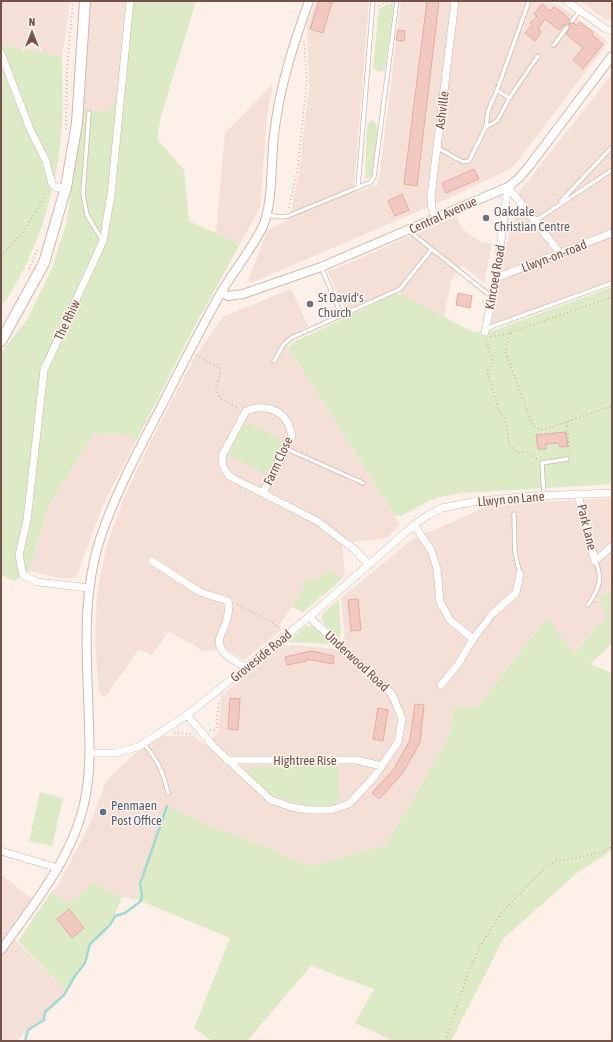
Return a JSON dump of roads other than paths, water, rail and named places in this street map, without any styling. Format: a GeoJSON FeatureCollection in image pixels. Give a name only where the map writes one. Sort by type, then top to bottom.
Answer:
{"type":"FeatureCollection","features":[{"type":"Feature","properties":{"kind":"main road"},"geometry":{"type":"LineString","coordinates":[[1,341],[44,263],[66,187],[77,123],[85,1]]}},
{"type":"Feature","properties":{"kind":"street","name":"The Rhiw"},"geometry":{"type":"LineString","coordinates":[[89,588],[38,582],[23,575],[19,555],[27,520],[44,370],[103,241],[110,195],[130,1]]}},
{"type":"Feature","properties":{"kind":"street"},"geometry":{"type":"LineString","coordinates":[[1,950],[58,868],[75,833],[86,794],[90,753],[86,624],[89,588],[100,539],[116,497],[190,351],[222,292],[263,227],[267,215],[274,134],[280,96],[296,37],[309,1]]}},
{"type":"Feature","properties":{"kind":"street","name":"Ashville"},"geometry":{"type":"LineString","coordinates":[[436,218],[432,209],[432,196],[456,1]]}},
{"type":"Feature","properties":{"kind":"street"},"geometry":{"type":"LineString","coordinates":[[566,1],[606,29],[612,31]]}},
{"type":"Feature","properties":{"kind":"street"},"geometry":{"type":"LineString","coordinates":[[1,53],[30,129],[46,161],[52,184],[57,188],[66,187]]}},
{"type":"Feature","properties":{"kind":"street","name":"Central Avenue"},"geometry":{"type":"LineString","coordinates":[[222,292],[228,296],[243,294],[321,267],[508,187],[519,178],[612,56]]}},
{"type":"Feature","properties":{"kind":"street"},"geometry":{"type":"LineString","coordinates":[[508,187],[560,253]]}},
{"type":"Feature","properties":{"kind":"street","name":"Kincoed Road"},"geometry":{"type":"LineString","coordinates":[[485,331],[496,278],[508,187]]}},
{"type":"Feature","properties":{"kind":"street","name":"Llwyn-on-road"},"geometry":{"type":"LineString","coordinates":[[496,278],[612,234]]}},
{"type":"Feature","properties":{"kind":"street","name":"Farm Close"},"geometry":{"type":"LineString","coordinates":[[263,493],[287,449],[292,436],[291,426],[286,417],[264,407],[246,411],[222,456],[223,466],[229,476],[317,521],[354,550],[370,565]]}},
{"type":"Feature","properties":{"kind":"street","name":"Llwyn on Lane"},"geometry":{"type":"LineString","coordinates":[[414,524],[442,508],[472,502],[544,496],[612,493]]}},
{"type":"Feature","properties":{"kind":"street","name":"Park Lane"},"geometry":{"type":"LineString","coordinates":[[579,494],[581,512],[595,561],[612,546]]}},
{"type":"Feature","properties":{"kind":"street"},"geometry":{"type":"LineString","coordinates":[[414,524],[431,550],[436,570],[440,602],[450,620],[473,640]]}},
{"type":"Feature","properties":{"kind":"street","name":"Groveside Road"},"geometry":{"type":"LineString","coordinates":[[90,753],[115,753],[138,747],[187,715],[248,668],[309,617],[370,565],[414,524]]}},
{"type":"Feature","properties":{"kind":"street"},"geometry":{"type":"LineString","coordinates":[[152,561],[200,592],[228,601],[227,623],[219,639],[221,648],[226,656],[248,668]]}},
{"type":"Feature","properties":{"kind":"street"},"geometry":{"type":"LineString","coordinates":[[441,684],[459,663],[473,640],[492,614],[516,593],[520,574]]}},
{"type":"Feature","properties":{"kind":"street","name":"Underwood Road"},"geometry":{"type":"LineString","coordinates":[[187,715],[227,760],[272,800],[291,807],[310,810],[331,810],[349,804],[374,777],[398,742],[402,719],[392,694],[309,617]]}},
{"type":"Feature","properties":{"kind":"street","name":"Hightree Rise"},"geometry":{"type":"LineString","coordinates":[[227,760],[356,760],[382,766]]}},
{"type":"Feature","properties":{"kind":"street"},"geometry":{"type":"LineString","coordinates":[[1,851],[58,868]]}},
{"type":"Feature","properties":{"kind":"lane"},"geometry":{"type":"LineString","coordinates":[[358,187],[373,1]]}},
{"type":"Feature","properties":{"kind":"lane"},"geometry":{"type":"LineString","coordinates":[[267,215],[280,217],[288,216],[371,182],[374,177],[397,1]]}},
{"type":"Feature","properties":{"kind":"lane"},"geometry":{"type":"LineString","coordinates":[[438,148],[463,162],[468,161],[486,127],[488,111],[529,1]]}},
{"type":"Feature","properties":{"kind":"lane"},"geometry":{"type":"LineString","coordinates":[[572,21],[580,10]]}},
{"type":"Feature","properties":{"kind":"lane"},"geometry":{"type":"LineString","coordinates":[[554,45],[567,27]]}},
{"type":"Feature","properties":{"kind":"lane"},"geometry":{"type":"LineString","coordinates":[[486,127],[497,121],[509,98],[538,56]]}},
{"type":"Feature","properties":{"kind":"lane"},"geometry":{"type":"LineString","coordinates":[[497,90],[509,98]]}},
{"type":"Feature","properties":{"kind":"lane"},"geometry":{"type":"LineString","coordinates":[[89,113],[83,194],[87,215],[103,241]]}},
{"type":"Feature","properties":{"kind":"lane"},"geometry":{"type":"LineString","coordinates":[[558,204],[612,147]]}},
{"type":"Feature","properties":{"kind":"lane"},"geometry":{"type":"LineString","coordinates":[[535,221],[558,204],[612,170]]}},
{"type":"Feature","properties":{"kind":"lane"},"geometry":{"type":"LineString","coordinates":[[408,230],[492,297]]}},
{"type":"Feature","properties":{"kind":"lane"},"geometry":{"type":"LineString","coordinates":[[274,361],[284,344],[291,338],[341,314],[400,290],[432,249]]}},
{"type":"Feature","properties":{"kind":"lane"},"geometry":{"type":"LineString","coordinates":[[321,267],[341,314]]}},
{"type":"Feature","properties":{"kind":"lane"},"geometry":{"type":"LineString","coordinates":[[485,331],[612,283]]}},
{"type":"Feature","properties":{"kind":"lane"},"geometry":{"type":"LineString","coordinates":[[287,449],[363,483]]}},
{"type":"Feature","properties":{"kind":"lane"},"geometry":{"type":"LineString","coordinates":[[544,496],[542,462],[567,459]]}},
{"type":"Feature","properties":{"kind":"lane"},"geometry":{"type":"LineString","coordinates":[[514,514],[516,553],[520,574]]}},
{"type":"Feature","properties":{"kind":"lane"},"geometry":{"type":"LineString","coordinates":[[588,605],[597,592],[600,582],[599,568],[595,561]]}},
{"type":"Feature","properties":{"kind":"lane"},"geometry":{"type":"LineString","coordinates":[[144,744],[158,761],[163,772],[168,793]]}},
{"type":"Feature","properties":{"kind":"waterway"},"geometry":{"type":"LineString","coordinates":[[25,1041],[28,1030],[44,1020],[45,1012],[64,995],[75,976],[85,963],[90,944],[110,925],[115,916],[125,913],[141,901],[142,895],[140,884],[167,806]]}},
{"type":"Feature","properties":{"kind":"place","name":"Oakdale Christian Centre"},"geometry":{"type":"Point","coordinates":[486,218]}},
{"type":"Feature","properties":{"kind":"place","name":"St David's Church"},"geometry":{"type":"Point","coordinates":[310,304]}},
{"type":"Feature","properties":{"kind":"place","name":"Penmaen Post Office"},"geometry":{"type":"Point","coordinates":[103,812]}}]}
